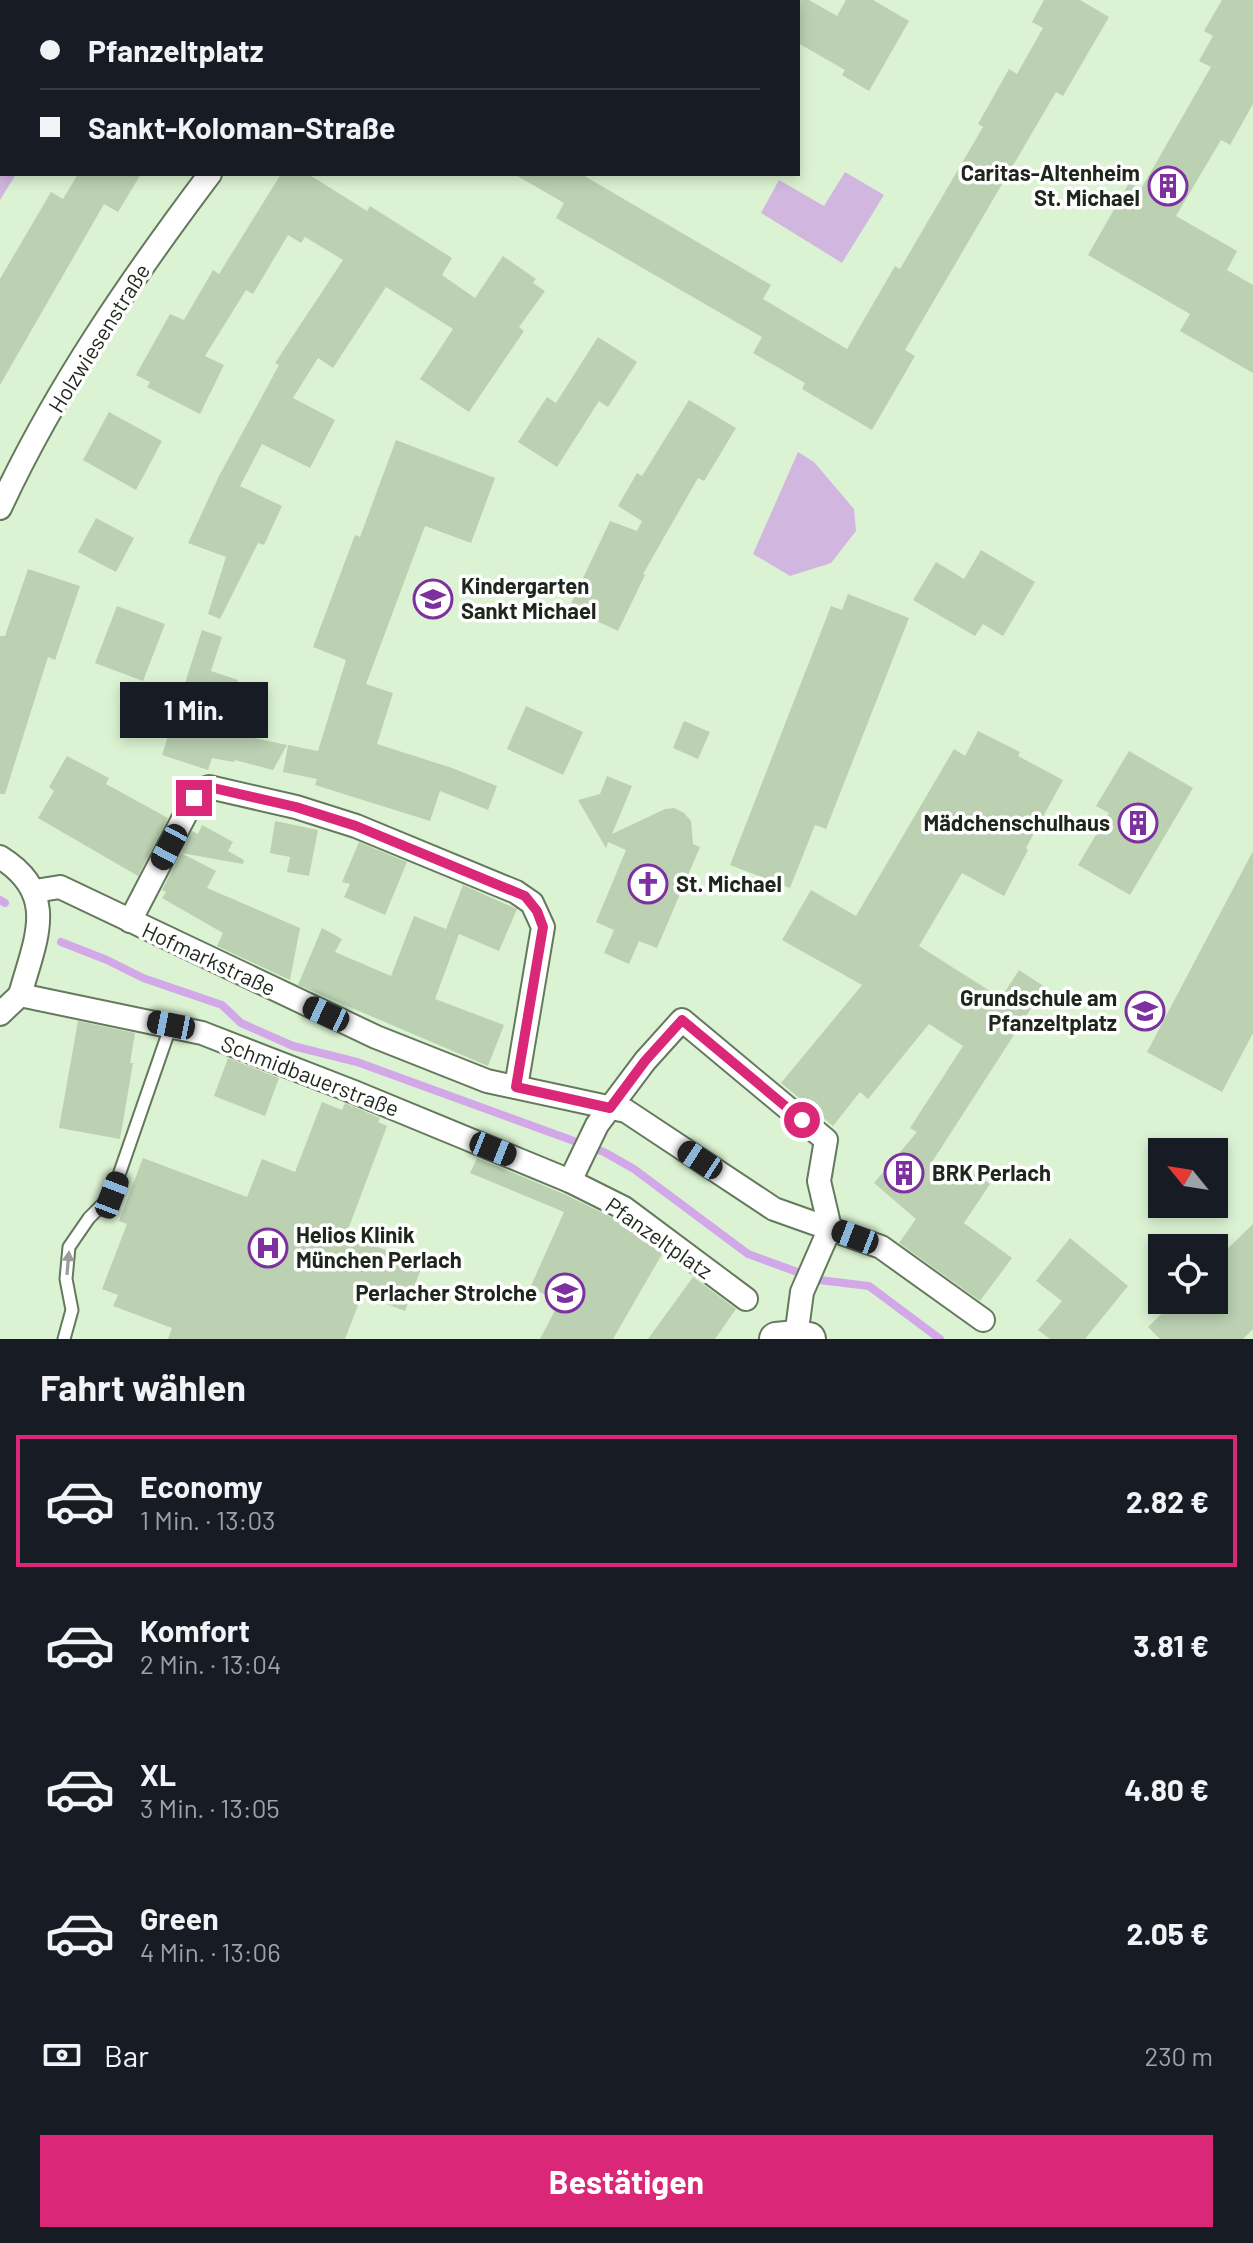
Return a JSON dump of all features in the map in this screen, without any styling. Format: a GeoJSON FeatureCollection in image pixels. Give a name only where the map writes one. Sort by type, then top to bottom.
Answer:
{"type":"FeatureCollection","features":[{"type":"Feature","properties":{"kind":"street","name":"Holzwiesenstraße"},"geometry":{"type":"LineString","coordinates":[[0,508],[74,372],[130,284],[209,176]]}},
{"type":"Feature","properties":{"kind":"street"},"geometry":{"type":"LineString","coordinates":[[130,921],[194,798],[200,790],[209,787],[296,807],[356,826],[516,892],[532,903],[543,927],[516,1087]]}},
{"type":"Feature","properties":{"kind":"street"},"geometry":{"type":"LineString","coordinates":[[0,857],[25,875],[35,891],[38,931],[20,995],[0,1014]]}},
{"type":"Feature","properties":{"kind":"street","name":"Hofmarkstraße"},"geometry":{"type":"LineString","coordinates":[[35,891],[60,887],[376,1037],[487,1081],[516,1087],[604,1116]]}},
{"type":"Feature","properties":{"kind":"street","name":"Schmidbauerstraße"},"geometry":{"type":"LineString","coordinates":[[20,995],[202,1033],[570,1181]]}},
{"type":"Feature","properties":{"kind":"street"},"geometry":{"type":"LineString","coordinates":[[570,1181],[604,1116],[645,1061],[682,1020],[826,1140],[819,1181],[830,1228],[802,1292],[793,1338]]}},
{"type":"Feature","properties":{"kind":"street"},"geometry":{"type":"LineString","coordinates":[[604,1116],[626,1111],[774,1209],[881,1247],[983,1320]]}},
{"type":"Feature","properties":{"kind":"street","name":"Pfanzeltplatz"},"geometry":{"type":"LineString","coordinates":[[570,1181],[624,1208],[746,1299]]}},
{"type":"Feature","properties":{"kind":"lane"},"geometry":{"type":"LineString","coordinates":[[64,1339],[72,1310],[66,1279],[69,1247],[89,1218],[112,1195],[171,1025]]}},
{"type":"Feature","properties":{"kind":"shaded area"},"geometry":{"type":"Polygon","coordinates":[[[845,172],[884,195],[842,263],[761,213],[779,180],[824,206],[845,172]]]}},
{"type":"Feature","properties":{"kind":"shaded area"},"geometry":{"type":"Polygon","coordinates":[[[0,176],[15,176],[0,200],[0,176]]]}},
{"type":"Feature","properties":{"kind":"shaded area"},"geometry":{"type":"Polygon","coordinates":[[[798,452],[814,462],[854,509],[856,531],[831,563],[790,576],[753,554],[798,452]]]}},
{"type":"Feature","properties":{"kind":"building"},"geometry":{"type":"Polygon","coordinates":[[[800,0],[809,0],[837,16],[846,0],[873,0],[909,21],[869,91],[842,75],[845,70],[800,44],[800,0]]]}},
{"type":"Feature","properties":{"kind":"building"},"geometry":{"type":"Polygon","coordinates":[[[1044,0],[1080,0],[1109,17],[1063,96],[1056,92],[905,350],[915,356],[872,430],[802,389],[805,383],[753,353],[762,337],[556,218],[564,203],[517,176],[584,176],[771,285],[763,299],[847,349],[895,266],[900,269],[983,127],[978,124],[1009,69],[1017,74],[1043,28],[1032,22],[1044,0]]]}},
{"type":"Feature","properties":{"kind":"building","name":"Caritas-Altenheim St. Michael"},"geometry":{"type":"Polygon","coordinates":[[[1222,0],[1253,0],[1253,104],[1230,145],[1221,140],[1176,216],[1237,251],[1227,270],[1253,285],[1253,373],[1180,331],[1190,314],[1088,255],[1129,183],[1141,189],[1211,67],[1199,61],[1213,36],[1204,31],[1222,0]]]}},
{"type":"Feature","properties":{"kind":"building"},"geometry":{"type":"Polygon","coordinates":[[[77,176],[140,176],[118,212],[104,204],[0,385],[0,279],[51,192],[63,199],[77,176]]]}},
{"type":"Feature","properties":{"kind":"building"},"geometry":{"type":"Polygon","coordinates":[[[280,176],[311,176],[367,211],[370,206],[452,258],[442,275],[475,298],[503,256],[536,279],[533,283],[545,291],[519,327],[524,331],[469,412],[420,379],[453,329],[386,287],[333,368],[318,358],[293,398],[335,420],[310,468],[262,444],[240,486],[282,506],[264,545],[258,543],[220,619],[208,614],[226,557],[188,543],[219,476],[279,365],[275,363],[343,260],[305,237],[301,243],[288,235],[253,294],[246,290],[205,356],[224,365],[200,414],[147,387],[150,382],[136,375],[170,314],[184,320],[213,270],[219,274],[280,176]]]}},
{"type":"Feature","properties":{"kind":"building"},"geometry":{"type":"Polygon","coordinates":[[[598,337],[637,362],[608,407],[599,401],[557,467],[518,442],[547,397],[556,403],[598,337]]]}},
{"type":"Feature","properties":{"kind":"building"},"geometry":{"type":"Polygon","coordinates":[[[689,400],[736,428],[704,481],[698,478],[643,574],[618,631],[569,608],[610,521],[637,531],[642,521],[618,506],[637,473],[642,476],[689,400]]]}},
{"type":"Feature","properties":{"kind":"building"},"geometry":{"type":"Polygon","coordinates":[[[109,412],[162,441],[136,490],[83,460],[109,412]]]}},
{"type":"Feature","properties":{"kind":"building"},"geometry":{"type":"Polygon","coordinates":[[[396,440],[495,478],[471,543],[425,526],[366,684],[393,693],[377,744],[497,786],[488,810],[440,791],[430,821],[315,785],[317,779],[283,772],[288,745],[318,751],[346,660],[313,647],[355,535],[360,537],[396,440]]]}},
{"type":"Feature","properties":{"kind":"building"},"geometry":{"type":"Polygon","coordinates":[[[96,518],[134,538],[116,572],[78,552],[96,518]]]}},
{"type":"Feature","properties":{"kind":"building"},"geometry":{"type":"Polygon","coordinates":[[[981,550],[1035,582],[1003,636],[983,624],[975,636],[913,600],[936,562],[964,579],[981,550]]]}},
{"type":"Feature","properties":{"kind":"building"},"geometry":{"type":"Polygon","coordinates":[[[28,569],[80,586],[55,660],[48,657],[5,794],[0,794],[0,636],[5,636],[28,569]]]}},
{"type":"Feature","properties":{"kind":"building"},"geometry":{"type":"Polygon","coordinates":[[[848,594],[909,618],[826,829],[815,825],[790,888],[730,865],[831,606],[842,610],[848,594]]]}},
{"type":"Feature","properties":{"kind":"building"},"geometry":{"type":"Polygon","coordinates":[[[117,606],[165,624],[143,681],[95,663],[117,606]]]}},
{"type":"Feature","properties":{"kind":"building"},"geometry":{"type":"Polygon","coordinates":[[[202,630],[222,637],[211,671],[238,680],[221,731],[287,745],[273,770],[235,760],[212,758],[208,770],[162,755],[202,630]]]}},
{"type":"Feature","properties":{"kind":"building"},"geometry":{"type":"Polygon","coordinates":[[[526,706],[583,732],[563,775],[507,749],[526,706]]]}},
{"type":"Feature","properties":{"kind":"building"},"geometry":{"type":"Polygon","coordinates":[[[684,721],[710,732],[698,759],[673,748],[684,721]]]}},
{"type":"Feature","properties":{"kind":"building"},"geometry":{"type":"Polygon","coordinates":[[[978,731],[1020,752],[1018,756],[1063,780],[1004,896],[962,873],[919,946],[1001,998],[1019,970],[1045,987],[932,1162],[956,1183],[975,1174],[990,1184],[964,1223],[1012,1258],[980,1301],[899,1243],[916,1219],[874,1183],[917,1132],[910,1128],[963,1046],[929,1024],[868,1099],[860,1092],[833,1126],[781,1083],[862,985],[782,940],[811,890],[856,916],[954,749],[965,756],[978,731]]]}},
{"type":"Feature","properties":{"kind":"building","name":"Mädchenschulhaus"},"geometry":{"type":"Polygon","coordinates":[[[1129,751],[1193,788],[1130,895],[1078,865],[1109,813],[1096,806],[1129,751]]]}},
{"type":"Feature","properties":{"kind":"building"},"geometry":{"type":"Polygon","coordinates":[[[67,756],[109,778],[106,784],[168,818],[138,876],[38,818],[54,791],[49,787],[67,756]]]}},
{"type":"Feature","properties":{"kind":"building","name":"St. Michael"},"geometry":{"type":"Polygon","coordinates":[[[607,776],[632,786],[612,834],[665,809],[674,808],[691,821],[693,844],[700,847],[657,948],[639,941],[629,964],[604,953],[614,930],[596,922],[626,850],[608,842],[606,848],[578,800],[600,794],[607,776]]]}},
{"type":"Feature","properties":{"kind":"building"},"geometry":{"type":"Polygon","coordinates":[[[275,821],[318,830],[309,876],[287,872],[290,857],[270,853],[275,821]]]}},
{"type":"Feature","properties":{"kind":"building"},"geometry":{"type":"Polygon","coordinates":[[[202,825],[233,842],[228,851],[244,860],[243,864],[181,853],[192,831],[198,834],[202,825]]]}},
{"type":"Feature","properties":{"kind":"building"},"geometry":{"type":"Polygon","coordinates":[[[359,842],[407,862],[385,915],[344,897],[350,884],[342,882],[359,842]]]}},
{"type":"Feature","properties":{"kind":"building"},"geometry":{"type":"Polygon","coordinates":[[[1253,851],[1253,1033],[1222,1092],[1147,1052],[1253,851]]]}},
{"type":"Feature","properties":{"kind":"building"},"geometry":{"type":"Polygon","coordinates":[[[181,853],[216,871],[207,888],[300,928],[290,980],[217,946],[223,933],[162,898],[166,892],[162,890],[181,853]]]}},
{"type":"Feature","properties":{"kind":"building"},"geometry":{"type":"Polygon","coordinates":[[[463,885],[517,909],[499,951],[459,934],[435,999],[504,1025],[488,1066],[298,985],[322,928],[342,939],[335,952],[391,976],[414,916],[446,929],[463,885]]]}},
{"type":"Feature","properties":{"kind":"building"},"geometry":{"type":"Polygon","coordinates":[[[78,1021],[135,1033],[120,1139],[59,1128],[78,1021]]]}},
{"type":"Feature","properties":{"kind":"building"},"geometry":{"type":"Polygon","coordinates":[[[228,1058],[279,1078],[265,1116],[214,1096],[228,1058]]]}},
{"type":"Feature","properties":{"kind":"building"},"geometry":{"type":"Polygon","coordinates":[[[322,1102],[342,1110],[345,1103],[380,1118],[378,1122],[387,1126],[346,1235],[423,1264],[405,1311],[362,1295],[345,1339],[168,1339],[172,1328],[113,1306],[118,1295],[102,1289],[127,1224],[119,1221],[143,1158],[247,1197],[262,1159],[295,1172],[322,1102]]]}},
{"type":"Feature","properties":{"kind":"building"},"geometry":{"type":"Polygon","coordinates":[[[477,1158],[617,1220],[662,1254],[613,1339],[540,1339],[560,1301],[530,1288],[564,1212],[470,1173],[477,1158]]]}},
{"type":"Feature","properties":{"kind":"building"},"geometry":{"type":"Polygon","coordinates":[[[1253,1224],[1253,1329],[1243,1339],[1160,1339],[1148,1327],[1161,1314],[1228,1314],[1228,1248],[1253,1224]]]}},
{"type":"Feature","properties":{"kind":"building"},"geometry":{"type":"Polygon","coordinates":[[[1070,1238],[1128,1286],[1085,1339],[1050,1339],[1038,1330],[1062,1301],[1036,1281],[1070,1238]]]}},
{"type":"Feature","properties":{"kind":"building"},"geometry":{"type":"Polygon","coordinates":[[[693,1277],[736,1309],[715,1339],[648,1339],[693,1277]]]}},
{"type":"Feature","properties":{"kind":"waterway"},"geometry":{"type":"LineString","coordinates":[[0,900],[5,903]]}},
{"type":"Feature","properties":{"kind":"waterway"},"geometry":{"type":"LineString","coordinates":[[61,942],[143,978],[222,1005],[241,1023],[293,1046],[357,1062],[604,1152],[634,1169],[748,1254],[819,1280],[869,1286],[940,1339]]}},
{"type":"Feature","properties":{"kind":"place","name":"Caritas-Altenheim St. Michael"},"geometry":{"type":"Point","coordinates":[1168,186]}},
{"type":"Feature","properties":{"kind":"place","name":"Kindergarten Sankt Michael"},"geometry":{"type":"Point","coordinates":[433,599]}},
{"type":"Feature","properties":{"kind":"place","name":"Mädchenschulhaus"},"geometry":{"type":"Point","coordinates":[1138,823]}},
{"type":"Feature","properties":{"kind":"place","name":"St. Michael"},"geometry":{"type":"Point","coordinates":[648,884]}},
{"type":"Feature","properties":{"kind":"place","name":"Grundschule am Pfanzeltplatz"},"geometry":{"type":"Point","coordinates":[1145,1011]}},
{"type":"Feature","properties":{"kind":"place","name":"BRK Perlach"},"geometry":{"type":"Point","coordinates":[904,1173]}},
{"type":"Feature","properties":{"kind":"place","name":"Helios Klinik München Perlach"},"geometry":{"type":"Point","coordinates":[268,1248]}},
{"type":"Feature","properties":{"kind":"place","name":"Perlacher Strolche"},"geometry":{"type":"Point","coordinates":[565,1293]}},
{"type":"Feature","properties":{"kind":"route"},"geometry":{"type":"LineString","coordinates":[[194,798],[200,790],[209,787],[296,807],[356,826],[525,896],[537,911],[543,927],[516,1087],[610,1108],[645,1061],[682,1020],[802,1120]]}}]}
